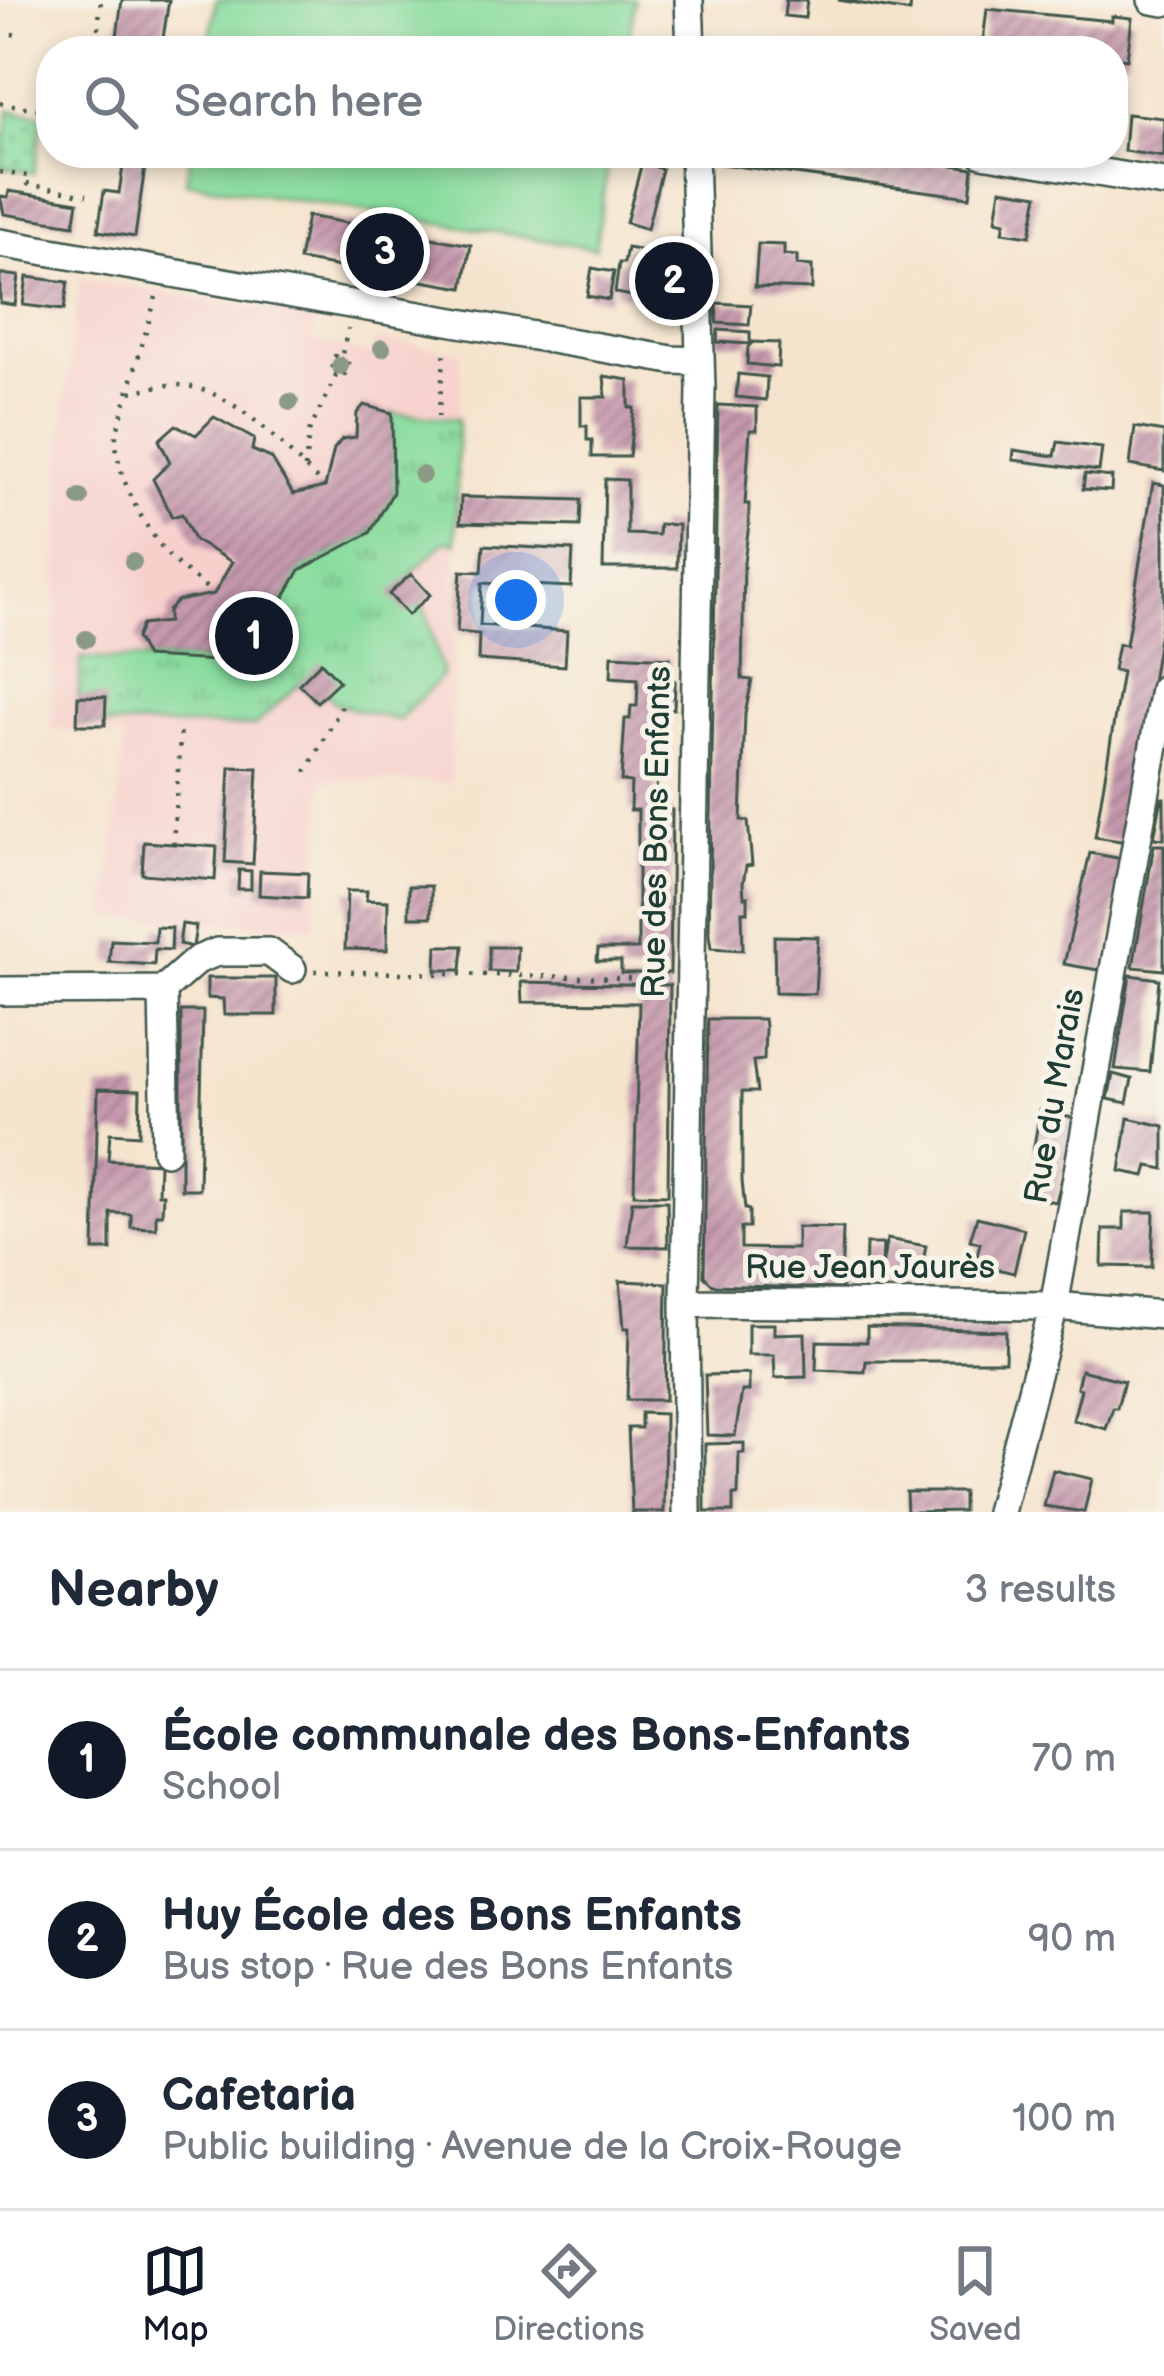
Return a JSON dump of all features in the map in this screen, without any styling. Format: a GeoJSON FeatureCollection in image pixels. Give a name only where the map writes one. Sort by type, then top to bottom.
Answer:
{"type":"FeatureCollection","features":[{"type":"Feature","properties":{"kind":"street"},"geometry":{"type":"LineString","coordinates":[[689,0],[690,36]]}},
{"type":"Feature","properties":{"kind":"street"},"geometry":{"type":"LineString","coordinates":[[1152,0],[1164,2]]}},
{"type":"Feature","properties":{"kind":"street","name":"Rue des Bons Enfants"},"geometry":{"type":"LineString","coordinates":[[687,1512],[685,1303],[700,361],[694,168]]}},
{"type":"Feature","properties":{"kind":"street"},"geometry":{"type":"LineString","coordinates":[[1073,168],[1164,183]]}},
{"type":"Feature","properties":{"kind":"street"},"geometry":{"type":"LineString","coordinates":[[0,243],[672,360],[700,361]]}},
{"type":"Feature","properties":{"kind":"street","name":"Rue du Marais"},"geometry":{"type":"LineString","coordinates":[[1000,1512],[1054,1306],[1157,771],[1164,688]]}},
{"type":"Feature","properties":{"kind":"street"},"geometry":{"type":"LineString","coordinates":[[0,992],[163,990],[196,960],[217,952],[268,952],[292,969]]}},
{"type":"Feature","properties":{"kind":"street"},"geometry":{"type":"LineString","coordinates":[[163,990],[166,1151]]}},
{"type":"Feature","properties":{"kind":"street","name":"Rue Jean Jaurès"},"geometry":{"type":"LineString","coordinates":[[685,1303],[1054,1306],[1164,1315]]}},
{"type":"Feature","properties":{"kind":"path"},"geometry":{"type":"LineString","coordinates":[[98,28],[100,0]]}},
{"type":"Feature","properties":{"kind":"path"},"geometry":{"type":"LineString","coordinates":[[0,32],[18,35]]}},
{"type":"Feature","properties":{"kind":"path"},"geometry":{"type":"LineString","coordinates":[[0,104],[36,109]]}},
{"type":"Feature","properties":{"kind":"path"},"geometry":{"type":"LineString","coordinates":[[0,172],[28,176],[27,184],[87,195]]}},
{"type":"Feature","properties":{"kind":"path"},"geometry":{"type":"LineString","coordinates":[[174,272],[170,299],[154,297],[116,434],[115,457],[120,477],[170,556],[214,594]]}},
{"type":"Feature","properties":{"kind":"path"},"geometry":{"type":"LineString","coordinates":[[305,468],[309,432],[337,374],[330,373],[335,356],[341,358],[348,328]]}},
{"type":"Feature","properties":{"kind":"path"},"geometry":{"type":"LineString","coordinates":[[438,417],[446,351]]}},
{"type":"Feature","properties":{"kind":"path"},"geometry":{"type":"LineString","coordinates":[[131,392],[179,385],[206,392],[251,418],[325,487]]}},
{"type":"Feature","properties":{"kind":"path"},"geometry":{"type":"LineString","coordinates":[[306,772],[342,706]]}},
{"type":"Feature","properties":{"kind":"path"},"geometry":{"type":"LineString","coordinates":[[172,844],[181,725]]}},
{"type":"Feature","properties":{"kind":"path"},"geometry":{"type":"LineString","coordinates":[[292,969],[690,980]]}},
{"type":"Feature","properties":{"kind":"shaded area"},"geometry":{"type":"Polygon","coordinates":[[[80,279],[316,318],[312,341],[371,354],[375,339],[461,352],[451,782],[323,780],[315,927],[107,917],[124,737],[51,729],[64,412],[80,279]]]}},
{"type":"Feature","properties":{"kind":"green space"},"geometry":{"type":"Polygon","coordinates":[[[216,0],[635,0],[629,36],[210,36],[216,0]]]}},
{"type":"Feature","properties":{"kind":"green space"},"geometry":{"type":"Polygon","coordinates":[[[9,110],[36,114],[34,173],[1,167],[9,110]]]}},
{"type":"Feature","properties":{"kind":"green space"},"geometry":{"type":"Polygon","coordinates":[[[188,168],[608,168],[595,248],[186,182],[188,168]]]}},
{"type":"Feature","properties":{"kind":"green space"},"geometry":{"type":"Polygon","coordinates":[[[392,413],[458,419],[456,543],[445,541],[411,574],[430,595],[420,604],[443,675],[399,720],[337,705],[327,694],[317,702],[299,684],[254,726],[77,725],[81,658],[219,661],[262,636],[300,570],[370,533],[393,492],[392,413]]]}},
{"type":"Feature","properties":{"kind":"building"},"geometry":{"type":"Polygon","coordinates":[[[122,0],[169,0],[163,36],[117,36],[122,0]]]}},
{"type":"Feature","properties":{"kind":"building"},"geometry":{"type":"Polygon","coordinates":[[[786,0],[807,0],[805,18],[784,16],[786,0]]]}},
{"type":"Feature","properties":{"kind":"building"},"geometry":{"type":"Polygon","coordinates":[[[838,0],[911,0],[910,12],[838,0]]]}},
{"type":"Feature","properties":{"kind":"building"},"geometry":{"type":"Polygon","coordinates":[[[987,9],[1112,21],[1112,16],[1132,18],[1128,51],[1128,36],[984,36],[987,9]]]}},
{"type":"Feature","properties":{"kind":"building"},"geometry":{"type":"Polygon","coordinates":[[[1128,114],[1164,118],[1164,157],[1128,152],[1128,114]]]}},
{"type":"Feature","properties":{"kind":"building"},"geometry":{"type":"Polygon","coordinates":[[[123,168],[145,168],[135,237],[98,231],[104,191],[119,193],[123,168]]]}},
{"type":"Feature","properties":{"kind":"building"},"geometry":{"type":"Polygon","coordinates":[[[640,168],[662,169],[647,229],[626,223],[640,168]]]}},
{"type":"Feature","properties":{"kind":"building"},"geometry":{"type":"Polygon","coordinates":[[[750,168],[973,168],[970,197],[750,168]]]}},
{"type":"Feature","properties":{"kind":"building"},"geometry":{"type":"Polygon","coordinates":[[[1001,189],[1038,195],[1030,236],[1003,232],[1005,222],[996,220],[1001,189]]]}},
{"type":"Feature","properties":{"kind":"building"},"geometry":{"type":"Polygon","coordinates":[[[9,191],[78,202],[74,225],[4,214],[0,196],[8,197],[9,191]]]}},
{"type":"Feature","properties":{"kind":"building"},"geometry":{"type":"Polygon","coordinates":[[[307,216],[471,245],[463,288],[299,260],[307,216]]]}},
{"type":"Feature","properties":{"kind":"building"},"geometry":{"type":"Polygon","coordinates":[[[758,244],[784,245],[784,255],[797,256],[797,265],[812,266],[812,289],[755,287],[758,244]]]}},
{"type":"Feature","properties":{"kind":"building"},"geometry":{"type":"Polygon","coordinates":[[[627,248],[639,250],[633,296],[615,293],[619,263],[624,263],[627,248]]]}},
{"type":"Feature","properties":{"kind":"building"},"geometry":{"type":"Polygon","coordinates":[[[592,268],[614,272],[609,300],[587,296],[592,268]]]}},
{"type":"Feature","properties":{"kind":"building"},"geometry":{"type":"Polygon","coordinates":[[[0,274],[19,276],[15,305],[0,303],[0,274]]]}},
{"type":"Feature","properties":{"kind":"building"},"geometry":{"type":"Polygon","coordinates":[[[27,277],[68,282],[64,310],[23,305],[27,277]]]}},
{"type":"Feature","properties":{"kind":"building"},"geometry":{"type":"Polygon","coordinates":[[[716,303],[751,305],[749,325],[717,323],[716,303]]]}},
{"type":"Feature","properties":{"kind":"building"},"geometry":{"type":"Polygon","coordinates":[[[718,330],[750,332],[750,344],[717,342],[718,330]]]}},
{"type":"Feature","properties":{"kind":"building"},"geometry":{"type":"Polygon","coordinates":[[[753,342],[779,343],[778,367],[747,364],[753,342]]]}},
{"type":"Feature","properties":{"kind":"building"},"geometry":{"type":"Polygon","coordinates":[[[738,374],[767,377],[766,400],[736,397],[738,374]]]}},
{"type":"Feature","properties":{"kind":"building"},"geometry":{"type":"Polygon","coordinates":[[[604,376],[629,380],[629,408],[634,408],[629,457],[592,457],[592,440],[587,440],[587,426],[581,426],[581,397],[606,397],[604,376]]]}},
{"type":"Feature","properties":{"kind":"building"},"geometry":{"type":"Polygon","coordinates":[[[364,405],[392,413],[393,492],[370,533],[300,570],[262,636],[219,661],[146,657],[136,638],[142,625],[168,622],[168,611],[177,601],[214,594],[232,562],[194,540],[182,514],[172,517],[153,479],[170,462],[159,440],[176,425],[196,435],[214,417],[254,439],[252,450],[271,458],[293,494],[325,487],[334,449],[342,439],[356,437],[357,413],[364,405]]]}},
{"type":"Feature","properties":{"kind":"building"},"geometry":{"type":"Polygon","coordinates":[[[718,405],[757,407],[757,430],[750,430],[745,504],[749,504],[749,524],[742,679],[752,680],[745,714],[741,820],[748,821],[752,865],[746,866],[743,883],[748,912],[742,912],[743,950],[711,948],[709,934],[718,405]]]}},
{"type":"Feature","properties":{"kind":"building"},"geometry":{"type":"Polygon","coordinates":[[[1135,427],[1164,432],[1164,471],[1130,465],[1135,427]]]}},
{"type":"Feature","properties":{"kind":"building"},"geometry":{"type":"Polygon","coordinates":[[[1058,442],[1102,448],[1099,471],[1013,460],[1014,450],[1055,456],[1058,442]]]}},
{"type":"Feature","properties":{"kind":"building"},"geometry":{"type":"Polygon","coordinates":[[[1085,474],[1112,477],[1111,491],[1083,489],[1085,474]]]}},
{"type":"Feature","properties":{"kind":"building"},"geometry":{"type":"Polygon","coordinates":[[[605,479],[627,480],[627,534],[658,535],[659,524],[678,525],[677,568],[603,568],[605,479]]]}},
{"type":"Feature","properties":{"kind":"building"},"geometry":{"type":"Polygon","coordinates":[[[1153,483],[1164,485],[1164,606],[1127,842],[1095,837],[1122,672],[1113,670],[1118,644],[1126,645],[1153,483]]]}},
{"type":"Feature","properties":{"kind":"building"},"geometry":{"type":"Polygon","coordinates":[[[461,497],[581,500],[580,526],[460,523],[461,497]]]}},
{"type":"Feature","properties":{"kind":"building"},"geometry":{"type":"Polygon","coordinates":[[[484,545],[573,550],[571,587],[482,583],[480,625],[567,631],[565,666],[478,660],[479,634],[457,632],[461,571],[482,572],[484,545]]]}},
{"type":"Feature","properties":{"kind":"building"},"geometry":{"type":"Polygon","coordinates":[[[411,574],[430,595],[408,615],[389,594],[411,574]]]}},
{"type":"Feature","properties":{"kind":"building"},"geometry":{"type":"Polygon","coordinates":[[[612,655],[670,658],[668,680],[675,681],[674,709],[660,708],[653,753],[658,754],[655,809],[672,810],[670,973],[621,973],[621,961],[597,961],[598,949],[638,949],[638,810],[630,810],[631,782],[621,781],[625,719],[630,719],[631,706],[637,706],[638,679],[611,677],[612,655]]]}},
{"type":"Feature","properties":{"kind":"building"},"geometry":{"type":"Polygon","coordinates":[[[321,662],[339,681],[317,702],[299,684],[321,662]]]}},
{"type":"Feature","properties":{"kind":"building"},"geometry":{"type":"Polygon","coordinates":[[[78,696],[106,697],[105,725],[77,725],[78,696]]]}},
{"type":"Feature","properties":{"kind":"building"},"geometry":{"type":"Polygon","coordinates":[[[230,767],[258,768],[253,864],[225,862],[230,767]]]}},
{"type":"Feature","properties":{"kind":"building"},"geometry":{"type":"Polygon","coordinates":[[[1164,798],[1164,839],[1154,838],[1164,798]]]}},
{"type":"Feature","properties":{"kind":"building"},"geometry":{"type":"Polygon","coordinates":[[[144,842],[217,847],[215,880],[142,874],[144,842]]]}},
{"type":"Feature","properties":{"kind":"building"},"geometry":{"type":"Polygon","coordinates":[[[1154,845],[1164,845],[1164,970],[1133,967],[1154,845]]]}},
{"type":"Feature","properties":{"kind":"building"},"geometry":{"type":"Polygon","coordinates":[[[1090,853],[1123,859],[1104,971],[1064,964],[1090,853]]]}},
{"type":"Feature","properties":{"kind":"building"},"geometry":{"type":"Polygon","coordinates":[[[239,870],[251,871],[251,889],[238,889],[239,870]]]}},
{"type":"Feature","properties":{"kind":"building"},"geometry":{"type":"Polygon","coordinates":[[[260,871],[308,873],[307,898],[259,895],[260,871]]]}},
{"type":"Feature","properties":{"kind":"building"},"geometry":{"type":"Polygon","coordinates":[[[409,886],[431,886],[431,917],[409,917],[409,886]]]}},
{"type":"Feature","properties":{"kind":"building"},"geometry":{"type":"Polygon","coordinates":[[[347,891],[367,891],[366,900],[388,901],[387,950],[345,949],[347,891]]]}},
{"type":"Feature","properties":{"kind":"building"},"geometry":{"type":"Polygon","coordinates":[[[182,924],[196,926],[193,947],[179,944],[182,924]]]}},
{"type":"Feature","properties":{"kind":"building"},"geometry":{"type":"Polygon","coordinates":[[[156,927],[172,928],[171,950],[155,949],[154,965],[109,962],[111,940],[155,942],[156,927]]]}},
{"type":"Feature","properties":{"kind":"building"},"geometry":{"type":"Polygon","coordinates":[[[774,936],[818,937],[815,994],[775,993],[774,936]]]}},
{"type":"Feature","properties":{"kind":"building"},"geometry":{"type":"Polygon","coordinates":[[[437,946],[463,946],[461,970],[436,970],[437,946]]]}},
{"type":"Feature","properties":{"kind":"building"},"geometry":{"type":"Polygon","coordinates":[[[489,947],[517,947],[516,972],[489,971],[489,947]]]}},
{"type":"Feature","properties":{"kind":"building"},"geometry":{"type":"Polygon","coordinates":[[[1130,975],[1159,979],[1150,1072],[1115,1069],[1130,975]]]}},
{"type":"Feature","properties":{"kind":"building"},"geometry":{"type":"Polygon","coordinates":[[[207,978],[276,978],[276,1015],[224,1015],[223,999],[207,998],[207,978]]]}},
{"type":"Feature","properties":{"kind":"building"},"geometry":{"type":"Polygon","coordinates":[[[521,982],[670,985],[668,1195],[634,1194],[639,1003],[522,1002],[521,982]]]}},
{"type":"Feature","properties":{"kind":"building"},"geometry":{"type":"Polygon","coordinates":[[[181,1011],[203,1011],[199,1189],[181,1189],[181,1011]]]}},
{"type":"Feature","properties":{"kind":"building"},"geometry":{"type":"Polygon","coordinates":[[[708,1019],[764,1019],[764,1060],[753,1061],[757,1092],[742,1092],[742,1181],[749,1228],[741,1228],[741,1248],[797,1249],[797,1227],[843,1228],[841,1289],[713,1285],[704,1276],[708,1019]]]}},
{"type":"Feature","properties":{"kind":"building"},"geometry":{"type":"Polygon","coordinates":[[[1113,1074],[1132,1079],[1127,1103],[1108,1099],[1113,1074]]]}},
{"type":"Feature","properties":{"kind":"building"},"geometry":{"type":"Polygon","coordinates":[[[98,1089],[140,1090],[139,1135],[110,1133],[108,1160],[159,1163],[158,1194],[163,1194],[156,1228],[131,1227],[131,1214],[111,1213],[111,1250],[94,1250],[98,1089]]]}},
{"type":"Feature","properties":{"kind":"building"},"geometry":{"type":"Polygon","coordinates":[[[1040,1110],[1077,1119],[1056,1202],[1026,1197],[1037,1153],[1033,1152],[1040,1110]]]}},
{"type":"Feature","properties":{"kind":"building"},"geometry":{"type":"Polygon","coordinates":[[[1128,1118],[1164,1126],[1164,1169],[1148,1166],[1145,1176],[1120,1171],[1128,1118]]]}},
{"type":"Feature","properties":{"kind":"building"},"geometry":{"type":"Polygon","coordinates":[[[632,1201],[667,1201],[668,1247],[627,1246],[632,1201]]]}},
{"type":"Feature","properties":{"kind":"building"},"geometry":{"type":"Polygon","coordinates":[[[1124,1212],[1154,1212],[1152,1267],[1102,1266],[1103,1229],[1124,1229],[1124,1212]]]}},
{"type":"Feature","properties":{"kind":"building"},"geometry":{"type":"Polygon","coordinates":[[[977,1217],[1024,1229],[1014,1273],[975,1264],[980,1243],[970,1240],[977,1217]]]}},
{"type":"Feature","properties":{"kind":"building"},"geometry":{"type":"Polygon","coordinates":[[[887,1239],[926,1246],[922,1267],[909,1265],[906,1285],[882,1280],[865,1283],[866,1244],[883,1244],[882,1266],[887,1239]]]}},
{"type":"Feature","properties":{"kind":"building"},"geometry":{"type":"Polygon","coordinates":[[[620,1281],[667,1283],[665,1400],[627,1400],[629,1328],[624,1328],[620,1281]]]}},
{"type":"Feature","properties":{"kind":"building"},"geometry":{"type":"Polygon","coordinates":[[[748,1324],[774,1324],[774,1334],[805,1333],[806,1377],[775,1378],[774,1355],[748,1355],[748,1324]]]}},
{"type":"Feature","properties":{"kind":"building"},"geometry":{"type":"Polygon","coordinates":[[[867,1327],[1006,1331],[1005,1361],[866,1361],[865,1372],[816,1370],[817,1341],[867,1342],[867,1327]]]}},
{"type":"Feature","properties":{"kind":"building"},"geometry":{"type":"Polygon","coordinates":[[[1081,1370],[1124,1381],[1106,1429],[1073,1420],[1081,1370]]]}},
{"type":"Feature","properties":{"kind":"building"},"geometry":{"type":"Polygon","coordinates":[[[749,1374],[749,1391],[742,1391],[735,1436],[707,1435],[705,1375],[749,1374]]]}},
{"type":"Feature","properties":{"kind":"building"},"geometry":{"type":"Polygon","coordinates":[[[641,1413],[665,1414],[664,1512],[632,1512],[628,1428],[641,1428],[641,1413]]]}},
{"type":"Feature","properties":{"kind":"building"},"geometry":{"type":"Polygon","coordinates":[[[744,1443],[733,1512],[705,1512],[705,1444],[744,1443]]]}},
{"type":"Feature","properties":{"kind":"building"},"geometry":{"type":"Polygon","coordinates":[[[1053,1470],[1092,1479],[1084,1512],[1044,1506],[1053,1470]]]}},
{"type":"Feature","properties":{"kind":"building"},"geometry":{"type":"Polygon","coordinates":[[[906,1492],[963,1492],[963,1511],[907,1512],[906,1492]]]}},
{"type":"Feature","properties":{"kind":"place","name":"Cafetaria"},"geometry":{"type":"Point","coordinates":[385,252]}},
{"type":"Feature","properties":{"kind":"place","name":"Huy École des Bons Enfants"},"geometry":{"type":"Point","coordinates":[674,281]}},
{"type":"Feature","properties":{"kind":"place","name":"École communale des Bons-Enfants"},"geometry":{"type":"Point","coordinates":[254,636]}}]}
